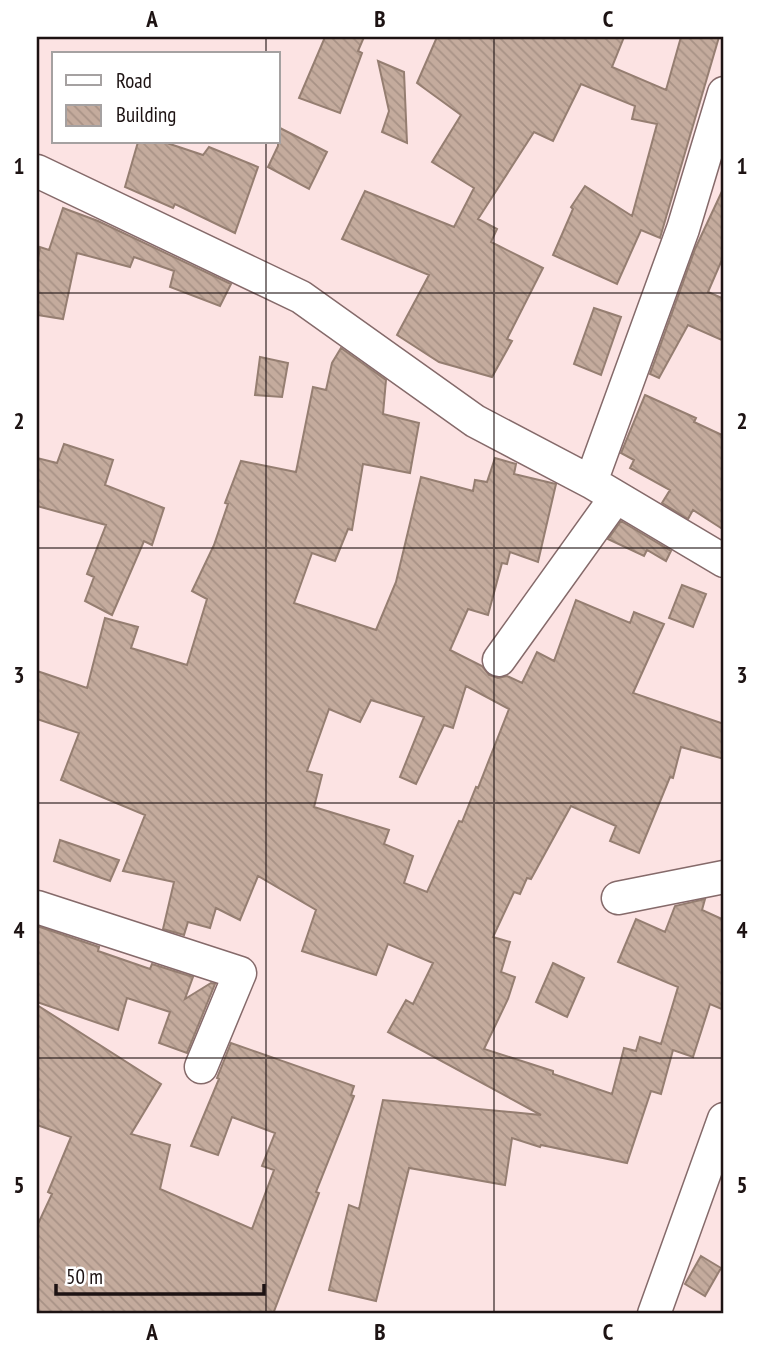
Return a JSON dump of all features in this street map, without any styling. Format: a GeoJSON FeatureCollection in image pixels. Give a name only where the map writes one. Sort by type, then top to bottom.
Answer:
{"type":"FeatureCollection","features":[{"type":"Feature","properties":{"kind":"street"},"geometry":{"type":"LineString","coordinates":[[499,660],[604,489],[724,93]]}},
{"type":"Feature","properties":{"kind":"street"},"geometry":{"type":"LineString","coordinates":[[37,171],[301,297],[475,421],[604,489],[724,561]]}},
{"type":"Feature","properties":{"kind":"street"},"geometry":{"type":"LineString","coordinates":[[618,898],[724,877]]}},
{"type":"Feature","properties":{"kind":"street"},"geometry":{"type":"LineString","coordinates":[[37,907],[240,973],[201,1067]]}},
{"type":"Feature","properties":{"kind":"street"},"geometry":{"type":"LineString","coordinates":[[654,1314],[718,1160],[724,1119]]}},
{"type":"Feature","properties":{"kind":"building"},"geometry":{"type":"Polygon","coordinates":[[[325,37],[364,37],[358,51],[362,53],[340,113],[299,98],[325,37]]]}},
{"type":"Feature","properties":{"kind":"building"},"geometry":{"type":"Polygon","coordinates":[[[437,37],[624,37],[612,67],[666,90],[681,37],[719,37],[660,238],[641,230],[617,284],[553,255],[573,209],[571,207],[585,186],[632,216],[657,124],[632,119],[635,106],[581,84],[553,141],[534,132],[478,219],[497,229],[491,242],[543,268],[507,339],[512,341],[492,377],[439,362],[397,335],[429,275],[342,239],[365,191],[454,227],[474,188],[432,162],[461,115],[417,83],[437,37]]]}},
{"type":"Feature","properties":{"kind":"building"},"geometry":{"type":"Polygon","coordinates":[[[378,61],[404,72],[407,143],[382,132],[389,111],[378,61]]]}},
{"type":"Feature","properties":{"kind":"building"},"geometry":{"type":"Polygon","coordinates":[[[280,128],[327,152],[309,189],[268,167],[278,146],[280,128]]]}},
{"type":"Feature","properties":{"kind":"building"},"geometry":{"type":"Polygon","coordinates":[[[137,144],[170,144],[203,155],[209,147],[258,167],[235,233],[175,204],[173,208],[125,187],[137,144]]]}},
{"type":"Feature","properties":{"kind":"building"},"geometry":{"type":"Polygon","coordinates":[[[724,187],[724,255],[708,292],[724,299],[724,341],[688,325],[659,378],[650,374],[695,249],[724,187]]]}},
{"type":"Feature","properties":{"kind":"building"},"geometry":{"type":"Polygon","coordinates":[[[63,208],[98,221],[231,284],[220,306],[170,287],[174,271],[134,257],[130,267],[77,253],[63,319],[37,315],[37,266],[40,247],[49,250],[63,208]]]}},
{"type":"Feature","properties":{"kind":"building"},"geometry":{"type":"Polygon","coordinates":[[[594,308],[621,317],[601,375],[574,364],[594,308]]]}},
{"type":"Feature","properties":{"kind":"building"},"geometry":{"type":"Polygon","coordinates":[[[341,348],[386,380],[383,414],[419,423],[410,473],[363,464],[352,530],[348,529],[335,561],[312,553],[294,603],[376,630],[396,582],[421,477],[473,491],[475,480],[487,482],[495,458],[516,464],[514,474],[556,484],[538,562],[510,552],[507,564],[502,563],[488,615],[468,609],[450,650],[482,666],[489,675],[498,678],[507,676],[522,683],[537,652],[554,661],[576,600],[630,623],[634,612],[664,624],[633,693],[724,724],[724,759],[681,747],[673,778],[670,777],[639,853],[610,841],[616,826],[571,806],[531,879],[527,878],[520,894],[514,892],[493,937],[510,942],[501,972],[515,977],[508,999],[484,1049],[553,1071],[553,1074],[612,1094],[624,1048],[636,1051],[640,1037],[661,1044],[678,987],[618,962],[636,919],[665,932],[675,906],[705,899],[702,910],[724,920],[724,1010],[710,1004],[693,1057],[673,1050],[661,1094],[651,1091],[627,1163],[541,1145],[540,1147],[512,1138],[505,1185],[409,1168],[376,1301],[329,1290],[349,1205],[359,1209],[383,1100],[541,1115],[388,1032],[406,1000],[413,1004],[433,963],[388,944],[376,975],[302,951],[316,910],[258,876],[240,920],[216,908],[210,928],[188,922],[184,935],[163,929],[174,882],[123,871],[145,815],[61,780],[79,733],[37,719],[37,671],[87,688],[105,618],[138,627],[131,648],[187,665],[207,599],[192,591],[214,545],[228,504],[225,503],[241,461],[296,472],[313,387],[326,390],[332,363],[341,348]],[[466,686],[453,728],[444,725],[416,784],[400,777],[424,717],[371,700],[360,722],[329,709],[307,771],[322,775],[314,807],[389,830],[384,844],[413,856],[404,883],[427,892],[459,821],[462,822],[476,787],[478,788],[509,709],[466,686]]]}},
{"type":"Feature","properties":{"kind":"building"},"geometry":{"type":"Polygon","coordinates":[[[260,357],[288,363],[282,397],[255,395],[260,357]]]}},
{"type":"Feature","properties":{"kind":"building"},"geometry":{"type":"Polygon","coordinates":[[[645,395],[696,418],[694,422],[724,436],[724,530],[693,510],[688,519],[662,503],[670,490],[630,468],[634,460],[621,453],[645,395]]]}},
{"type":"Feature","properties":{"kind":"building"},"geometry":{"type":"Polygon","coordinates":[[[64,444],[113,460],[105,485],[164,508],[152,545],[144,541],[112,615],[85,601],[94,577],[87,574],[106,525],[37,506],[37,458],[57,463],[64,444]]]}},
{"type":"Feature","properties":{"kind":"building"},"geometry":{"type":"Polygon","coordinates":[[[621,521],[671,551],[666,561],[647,550],[644,556],[608,539],[621,521]]]}},
{"type":"Feature","properties":{"kind":"building"},"geometry":{"type":"Polygon","coordinates":[[[682,585],[706,594],[693,627],[669,618],[682,585]]]}},
{"type":"Feature","properties":{"kind":"building"},"geometry":{"type":"Polygon","coordinates":[[[60,840],[119,860],[110,881],[54,861],[60,840]]]}},
{"type":"Feature","properties":{"kind":"building"},"geometry":{"type":"Polygon","coordinates":[[[37,926],[99,947],[98,951],[150,969],[152,964],[193,977],[185,999],[211,983],[215,984],[187,1053],[159,1043],[170,1012],[127,998],[118,1030],[37,1002],[37,926]]]}},
{"type":"Feature","properties":{"kind":"building"},"geometry":{"type":"Polygon","coordinates":[[[553,963],[584,978],[567,1017],[536,1002],[553,963]]]}},
{"type":"Feature","properties":{"kind":"building"},"geometry":{"type":"Polygon","coordinates":[[[37,1005],[161,1084],[131,1134],[170,1145],[160,1189],[252,1229],[274,1170],[262,1166],[275,1133],[232,1117],[218,1155],[191,1146],[231,1043],[354,1086],[351,1095],[354,1096],[316,1192],[319,1193],[273,1314],[37,1314],[37,1226],[52,1194],[48,1192],[71,1137],[37,1125],[37,1005]]]}},
{"type":"Feature","properties":{"kind":"building"},"geometry":{"type":"Polygon","coordinates":[[[701,1256],[721,1268],[705,1296],[685,1284],[701,1256]]]}}]}
